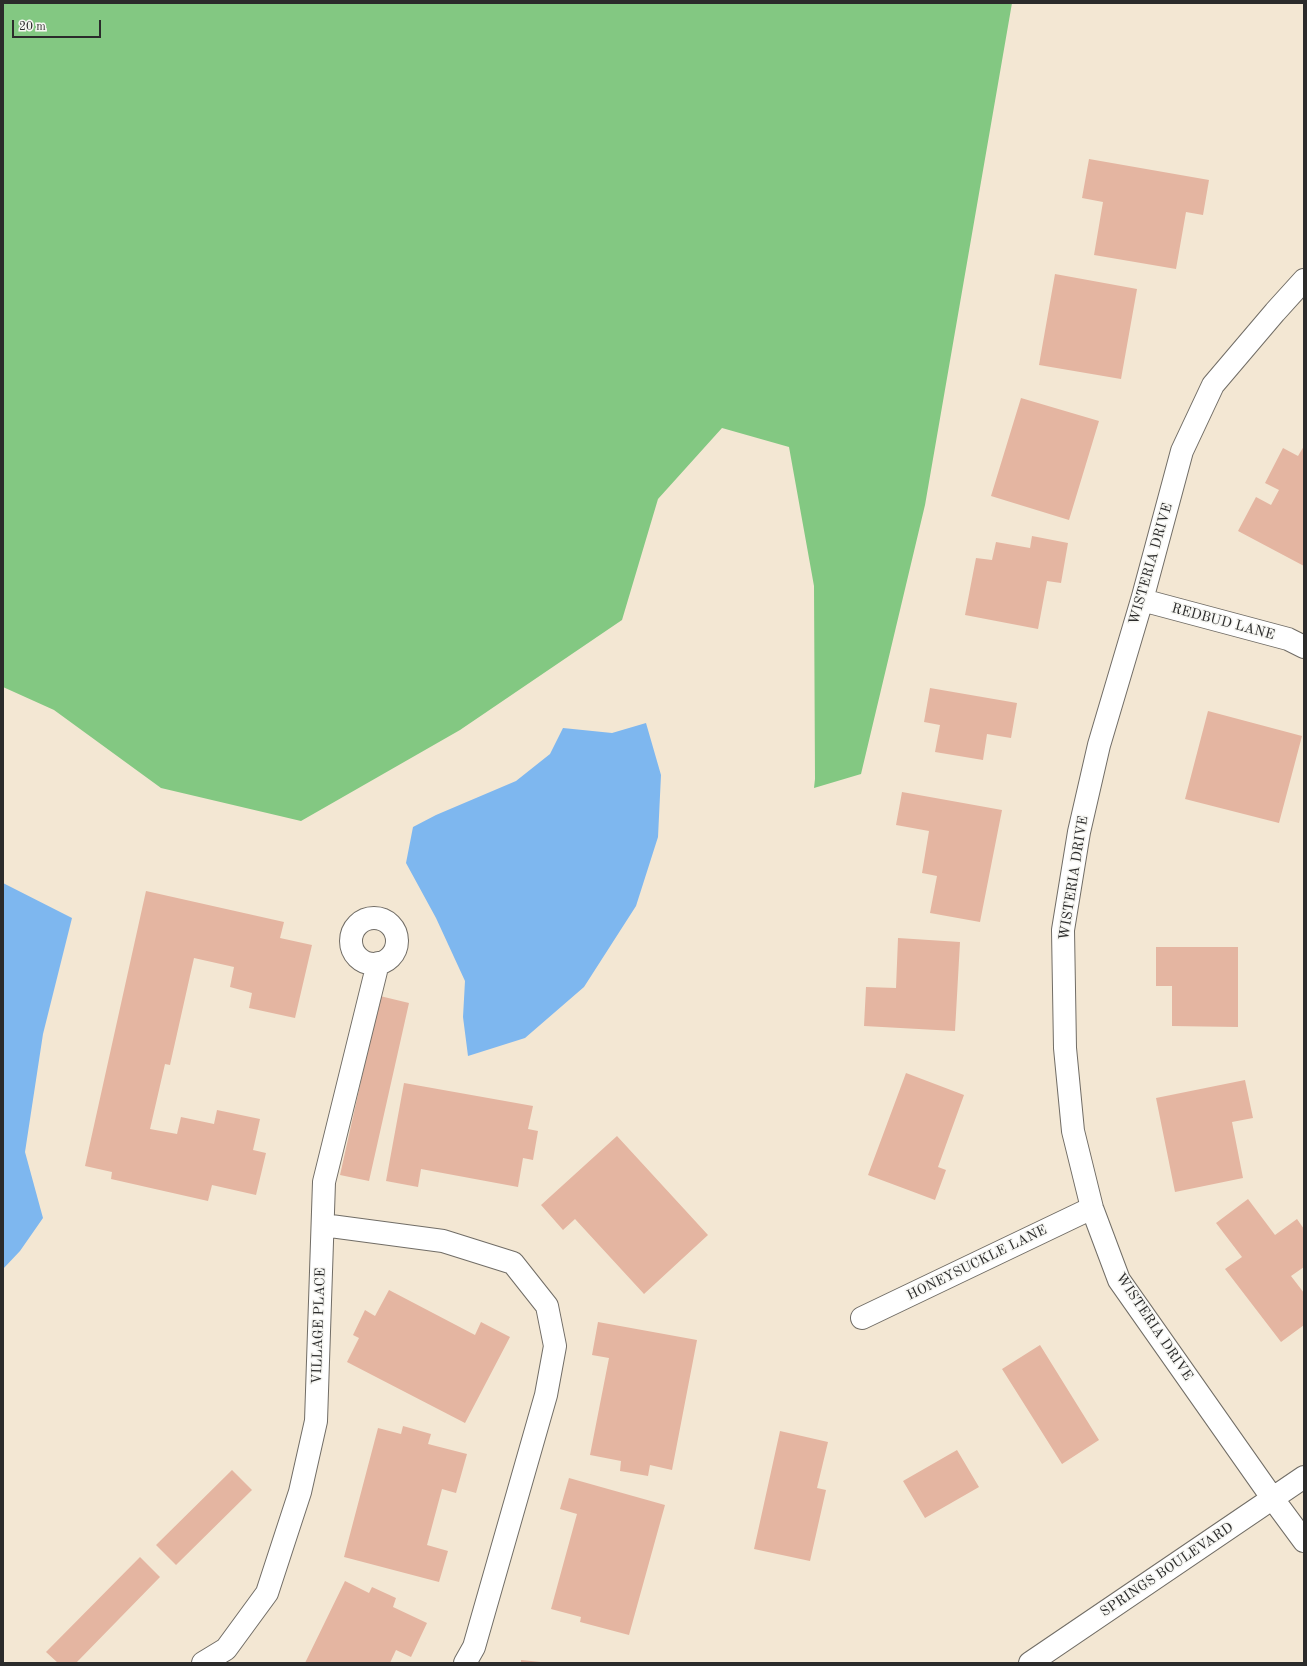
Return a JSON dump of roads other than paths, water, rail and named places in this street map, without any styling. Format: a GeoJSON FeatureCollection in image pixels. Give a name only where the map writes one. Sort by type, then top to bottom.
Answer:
{"type":"FeatureCollection","features":[{"type":"Feature","properties":{"kind":"street","name":"WISTERIA DRIVE"},"geometry":{"type":"LineString","coordinates":[[1304,280],[1214,385],[1182,451],[1142,600],[1099,745],[1080,832],[1063,930],[1065,1048],[1073,1131],[1092,1208],[1119,1280],[1304,1541]]}},
{"type":"Feature","properties":{"kind":"street","name":"REDBUD LANE"},"geometry":{"type":"LineString","coordinates":[[1142,600],[1288,639],[1304,647]]}},
{"type":"Feature","properties":{"kind":"street","name":"VILLAGE PLACE"},"geometry":{"type":"LineString","coordinates":[[203,1663],[226,1649],[267,1593],[300,1492],[316,1421],[324,1182],[378,963]]}},
{"type":"Feature","properties":{"kind":"street","name":"HONEYSUCKLE LANE"},"geometry":{"type":"LineString","coordinates":[[862,1318],[1092,1208]]}},
{"type":"Feature","properties":{"kind":"street"},"geometry":{"type":"LineString","coordinates":[[323,1225],[443,1241],[513,1263],[547,1306],[555,1346],[546,1395],[471,1658]]}},
{"type":"Feature","properties":{"kind":"street","name":"SPRINGS BOULEVARD"},"geometry":{"type":"LineString","coordinates":[[1030,1663],[1304,1477]]}},
{"type":"Feature","properties":{"kind":"water"},"geometry":{"type":"Polygon","coordinates":[[[646,723],[661,775],[658,837],[636,906],[584,987],[525,1038],[468,1056],[463,1017],[465,981],[436,918],[406,863],[413,827],[436,815],[516,781],[550,754],[563,728],[612,733],[646,723]]]}},
{"type":"Feature","properties":{"kind":"water"},"geometry":{"type":"Polygon","coordinates":[[[3,883],[72,918],[43,1034],[25,1152],[43,1218],[20,1251],[3,1269],[3,883]]]}}]}
